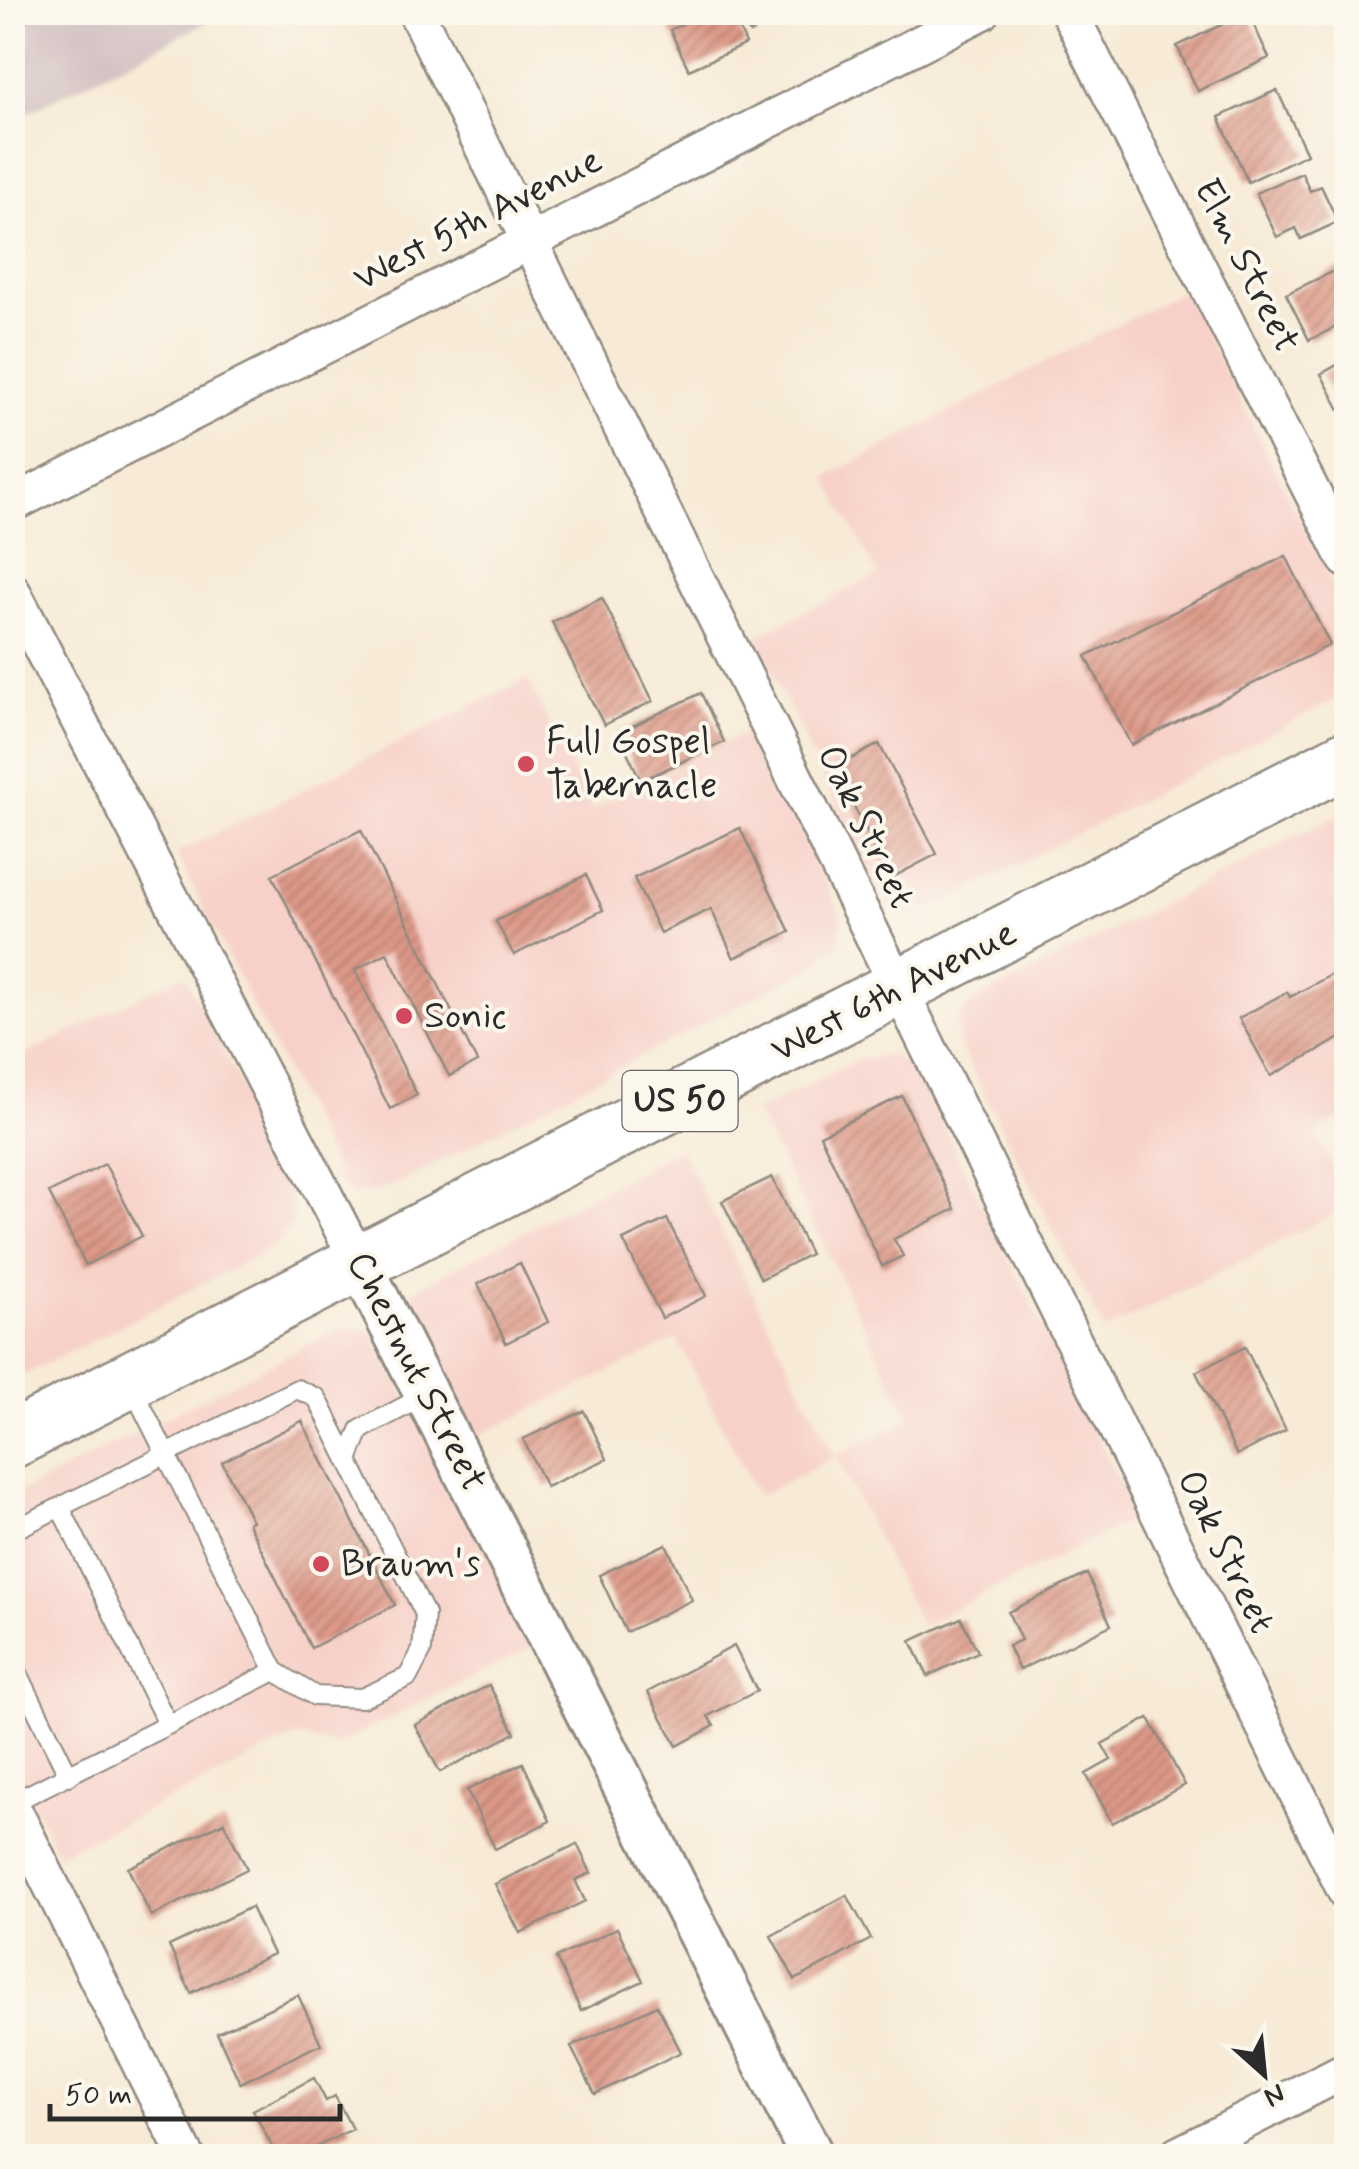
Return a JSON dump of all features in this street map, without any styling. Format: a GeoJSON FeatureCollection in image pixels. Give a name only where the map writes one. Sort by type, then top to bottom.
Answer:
{"type":"FeatureCollection","features":[{"type":"Feature","properties":{"kind":"main road","name":"West 6th Avenue"},"geometry":{"type":"LineString","coordinates":[[12,1440],[1346,759]]}},
{"type":"Feature","properties":{"kind":"street","name":"Oak Street"},"geometry":{"type":"LineString","coordinates":[[416,12],[1346,1892]]}},
{"type":"Feature","properties":{"kind":"street","name":"West 5th Avenue"},"geometry":{"type":"LineString","coordinates":[[12,504],[982,12]]}},
{"type":"Feature","properties":{"kind":"street","name":"Elm Street"},"geometry":{"type":"LineString","coordinates":[[1069,12],[1346,559]]}},
{"type":"Feature","properties":{"kind":"street","name":"Chestnut Street"},"geometry":{"type":"LineString","coordinates":[[12,591],[428,1393],[812,2156]]}},
{"type":"Feature","properties":{"kind":"street"},"geometry":{"type":"LineString","coordinates":[[12,1805],[186,2156]]}},
{"type":"Feature","properties":{"kind":"street"},"geometry":{"type":"LineString","coordinates":[[1176,2156],[1346,2070]]}},
{"type":"Feature","properties":{"kind":"lane"},"geometry":{"type":"LineString","coordinates":[[12,1531],[166,1454],[297,1389],[317,1398],[425,1614],[422,1650],[408,1677],[362,1698],[315,1696],[275,1671],[166,1454],[129,1382]]}},
{"type":"Feature","properties":{"kind":"lane"},"geometry":{"type":"LineString","coordinates":[[348,1460],[360,1430],[428,1393]]}},
{"type":"Feature","properties":{"kind":"lane"},"geometry":{"type":"LineString","coordinates":[[60,1507],[168,1725]]}},
{"type":"Feature","properties":{"kind":"lane"},"geometry":{"type":"LineString","coordinates":[[12,1661],[70,1776]]}},
{"type":"Feature","properties":{"kind":"lane"},"geometry":{"type":"LineString","coordinates":[[12,1805],[275,1671]]}},
{"type":"Feature","properties":{"kind":"shaded area"},"geometry":{"type":"Polygon","coordinates":[[[13,12],[225,12],[225,13],[13,120],[13,12]]]}},
{"type":"Feature","properties":{"kind":"shaded area"},"geometry":{"type":"Polygon","coordinates":[[[1184,290],[1346,611],[1346,694],[933,909],[904,909],[890,903],[871,876],[755,637],[878,575],[826,477],[1184,290]]]}},
{"type":"Feature","properties":{"kind":"shaded area"},"geometry":{"type":"Polygon","coordinates":[[[527,679],[592,809],[751,730],[838,909],[839,944],[819,963],[393,1186],[377,1192],[352,1193],[343,1185],[176,853],[527,679]]]}},
{"type":"Feature","properties":{"kind":"shaded area"},"geometry":{"type":"Polygon","coordinates":[[[1346,811],[1346,1115],[1315,1132],[1346,1196],[1346,1208],[1104,1331],[959,1044],[957,1022],[976,1000],[1346,811]]]}},
{"type":"Feature","properties":{"kind":"shaded area"},"geometry":{"type":"Polygon","coordinates":[[[184,974],[286,1176],[292,1223],[276,1244],[257,1256],[13,1381],[13,1061],[184,974]]]}},
{"type":"Feature","properties":{"kind":"shaded area"},"geometry":{"type":"Polygon","coordinates":[[[890,1055],[909,1066],[919,1078],[1137,1517],[921,1626],[836,1457],[758,1496],[677,1339],[476,1437],[412,1303],[413,1293],[421,1286],[680,1149],[835,1456],[911,1419],[756,1111],[858,1060],[890,1055]]]}},
{"type":"Feature","properties":{"kind":"shaded area"},"geometry":{"type":"Polygon","coordinates":[[[361,1328],[373,1334],[536,1645],[335,1746],[296,1736],[58,1855],[13,1763],[13,1496],[337,1330],[361,1328]]]}},
{"type":"Feature","properties":{"kind":"building"},"geometry":{"type":"Polygon","coordinates":[[[679,12],[732,12],[746,44],[689,70],[670,30],[684,23],[679,12]]]}},
{"type":"Feature","properties":{"kind":"building"},"geometry":{"type":"Polygon","coordinates":[[[740,12],[794,12],[750,33],[740,12]]]}},
{"type":"Feature","properties":{"kind":"building"},"geometry":{"type":"Polygon","coordinates":[[[1248,12],[1269,58],[1198,91],[1177,46],[1248,12]]]}},
{"type":"Feature","properties":{"kind":"building"},"geometry":{"type":"Polygon","coordinates":[[[1277,90],[1307,154],[1248,182],[1219,117],[1277,90]]]}},
{"type":"Feature","properties":{"kind":"building"},"geometry":{"type":"Polygon","coordinates":[[[1302,173],[1310,191],[1321,186],[1338,222],[1301,239],[1296,228],[1277,237],[1256,193],[1302,173]]]}},
{"type":"Feature","properties":{"kind":"building"},"geometry":{"type":"Polygon","coordinates":[[[1346,265],[1346,322],[1309,340],[1286,294],[1346,265]]]}},
{"type":"Feature","properties":{"kind":"building"},"geometry":{"type":"Polygon","coordinates":[[[1346,360],[1346,421],[1321,374],[1346,360]]]}},
{"type":"Feature","properties":{"kind":"building"},"geometry":{"type":"Polygon","coordinates":[[[1286,556],[1330,645],[1131,745],[1086,656],[1286,556]]]}},
{"type":"Feature","properties":{"kind":"building"},"geometry":{"type":"Polygon","coordinates":[[[602,598],[653,701],[604,725],[552,622],[602,598]]]}},
{"type":"Feature","properties":{"kind":"building"},"geometry":{"type":"Polygon","coordinates":[[[701,693],[724,742],[641,781],[618,733],[701,693]]]}},
{"type":"Feature","properties":{"kind":"building"},"geometry":{"type":"Polygon","coordinates":[[[879,744],[937,854],[891,878],[834,768],[879,744]]]}},
{"type":"Feature","properties":{"kind":"building"},"geometry":{"type":"Polygon","coordinates":[[[740,828],[790,932],[734,958],[711,909],[660,933],[634,878],[740,828]]]}},
{"type":"Feature","properties":{"kind":"building"},"geometry":{"type":"Polygon","coordinates":[[[361,830],[477,1062],[449,1076],[387,953],[355,970],[417,1095],[390,1109],[272,875],[361,830]]]}},
{"type":"Feature","properties":{"kind":"building"},"geometry":{"type":"Polygon","coordinates":[[[586,875],[603,910],[514,955],[496,921],[586,875]]]}},
{"type":"Feature","properties":{"kind":"building"},"geometry":{"type":"Polygon","coordinates":[[[1346,967],[1346,1035],[1271,1076],[1239,1018],[1346,967]]]}},
{"type":"Feature","properties":{"kind":"building"},"geometry":{"type":"Polygon","coordinates":[[[902,1096],[955,1209],[894,1239],[903,1256],[882,1266],[820,1135],[902,1096]]]}},
{"type":"Feature","properties":{"kind":"building"},"geometry":{"type":"Polygon","coordinates":[[[105,1164],[142,1236],[86,1265],[49,1193],[105,1164]]]}},
{"type":"Feature","properties":{"kind":"building"},"geometry":{"type":"Polygon","coordinates":[[[772,1177],[810,1254],[761,1279],[722,1201],[772,1177]]]}},
{"type":"Feature","properties":{"kind":"building"},"geometry":{"type":"Polygon","coordinates":[[[667,1219],[706,1296],[662,1318],[623,1240],[667,1219]]]}},
{"type":"Feature","properties":{"kind":"building"},"geometry":{"type":"Polygon","coordinates":[[[520,1263],[548,1322],[506,1343],[478,1284],[520,1263]]]}},
{"type":"Feature","properties":{"kind":"building"},"geometry":{"type":"Polygon","coordinates":[[[1245,1347],[1286,1430],[1237,1455],[1196,1372],[1245,1347]]]}},
{"type":"Feature","properties":{"kind":"building"},"geometry":{"type":"Polygon","coordinates":[[[584,1411],[607,1459],[546,1487],[523,1439],[584,1411]]]}},
{"type":"Feature","properties":{"kind":"building","name":"Braum's"},"geometry":{"type":"Polygon","coordinates":[[[302,1421],[395,1605],[311,1648],[222,1462],[302,1421]]]}},
{"type":"Feature","properties":{"kind":"building"},"geometry":{"type":"Polygon","coordinates":[[[666,1544],[692,1600],[626,1632],[599,1575],[666,1544]]]}},
{"type":"Feature","properties":{"kind":"building"},"geometry":{"type":"Polygon","coordinates":[[[1087,1574],[1111,1625],[1019,1670],[1008,1646],[1021,1640],[1008,1612],[1087,1574]]]}},
{"type":"Feature","properties":{"kind":"building"},"geometry":{"type":"Polygon","coordinates":[[[961,1618],[978,1652],[928,1676],[911,1641],[961,1618]]]}},
{"type":"Feature","properties":{"kind":"building"},"geometry":{"type":"Polygon","coordinates":[[[734,1646],[757,1691],[708,1716],[714,1726],[677,1746],[648,1692],[734,1646]]]}},
{"type":"Feature","properties":{"kind":"building"},"geometry":{"type":"Polygon","coordinates":[[[489,1685],[515,1733],[440,1772],[415,1725],[489,1685]]]}},
{"type":"Feature","properties":{"kind":"building"},"geometry":{"type":"Polygon","coordinates":[[[1149,1718],[1185,1785],[1112,1823],[1086,1774],[1111,1760],[1102,1744],[1149,1718]]]}},
{"type":"Feature","properties":{"kind":"building"},"geometry":{"type":"Polygon","coordinates":[[[523,1763],[550,1821],[495,1849],[467,1790],[523,1763]]]}},
{"type":"Feature","properties":{"kind":"building"},"geometry":{"type":"Polygon","coordinates":[[[224,1822],[247,1869],[151,1916],[128,1868],[224,1822]]]}},
{"type":"Feature","properties":{"kind":"building"},"geometry":{"type":"Polygon","coordinates":[[[577,1844],[591,1873],[575,1880],[585,1901],[520,1933],[495,1884],[577,1844]]]}},
{"type":"Feature","properties":{"kind":"building"},"geometry":{"type":"Polygon","coordinates":[[[847,1895],[871,1939],[795,1980],[771,1936],[847,1895]]]}},
{"type":"Feature","properties":{"kind":"building"},"geometry":{"type":"Polygon","coordinates":[[[251,1907],[273,1954],[191,1993],[169,1946],[251,1907]]]}},
{"type":"Feature","properties":{"kind":"building"},"geometry":{"type":"Polygon","coordinates":[[[617,1928],[643,1981],[581,2011],[556,1958],[617,1928]]]}},
{"type":"Feature","properties":{"kind":"building"},"geometry":{"type":"Polygon","coordinates":[[[298,1995],[321,2044],[240,2083],[217,2033],[298,1995]]]}},
{"type":"Feature","properties":{"kind":"building"},"geometry":{"type":"Polygon","coordinates":[[[657,2005],[681,2052],[595,2094],[571,2047],[657,2005]]]}},
{"type":"Feature","properties":{"kind":"building"},"geometry":{"type":"Polygon","coordinates":[[[314,2078],[326,2101],[335,2096],[352,2129],[299,2156],[277,2156],[253,2110],[314,2078]]]}},
{"type":"Feature","properties":{"kind":"place","name":"Full Gospel Tabernacle"},"geometry":{"type":"Point","coordinates":[526,764]}},
{"type":"Feature","properties":{"kind":"place","name":"Sonic"},"geometry":{"type":"Point","coordinates":[404,1016]}},
{"type":"Feature","properties":{"kind":"place","name":"Braum's"},"geometry":{"type":"Point","coordinates":[321,1564]}}]}
